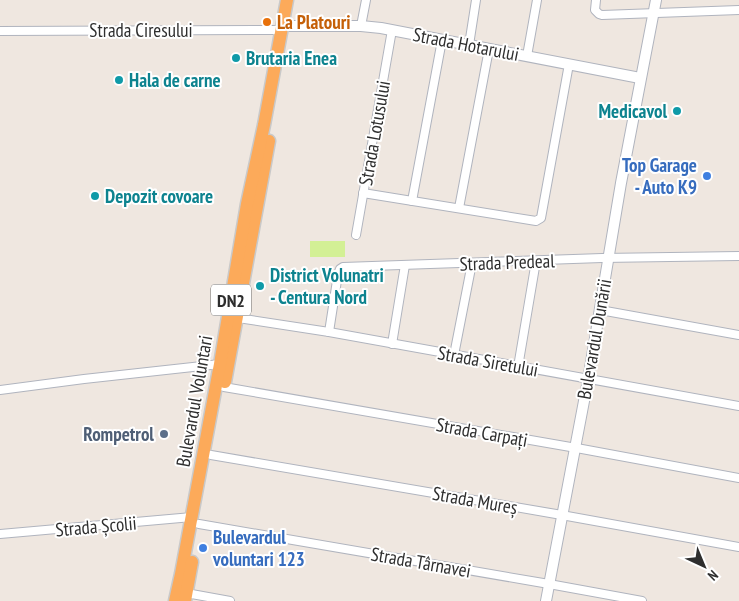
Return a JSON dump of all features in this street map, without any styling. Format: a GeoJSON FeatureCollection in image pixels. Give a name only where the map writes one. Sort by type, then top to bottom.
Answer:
{"type":"FeatureCollection","features":[{"type":"Feature","properties":{"kind":"highway","name":"Bulevardul Voluntari"},"geometry":{"type":"LineString","coordinates":[[175,601],[211,456],[238,318],[285,28],[287,0]]}},
{"type":"Feature","properties":{"kind":"highway","name":"Bulevardul Voluntari"},"geometry":{"type":"LineString","coordinates":[[186,597],[220,364],[247,204],[285,28],[294,0]]}},
{"type":"Feature","properties":{"kind":"street"},"geometry":{"type":"LineString","coordinates":[[361,26],[366,0]]}},
{"type":"Feature","properties":{"kind":"street"},"geometry":{"type":"LineString","coordinates":[[469,45],[476,0]]}},
{"type":"Feature","properties":{"kind":"street"},"geometry":{"type":"LineString","coordinates":[[527,56],[537,0]]}},
{"type":"Feature","properties":{"kind":"street"},"geometry":{"type":"LineString","coordinates":[[596,0],[596,12],[602,15],[739,10]]}},
{"type":"Feature","properties":{"kind":"street","name":"Bulevardul Dunării"},"geometry":{"type":"LineString","coordinates":[[546,601],[588,380],[640,78],[656,0]]}},
{"type":"Feature","properties":{"kind":"street","name":"Strada Hotarului"},"geometry":{"type":"LineString","coordinates":[[285,28],[361,26],[392,30],[640,78]]}},
{"type":"Feature","properties":{"kind":"street","name":"Strada Ciresului"},"geometry":{"type":"LineString","coordinates":[[0,31],[285,28]]}},
{"type":"Feature","properties":{"kind":"street","name":"Strada Lotusului"},"geometry":{"type":"LineString","coordinates":[[356,235],[392,30]]}},
{"type":"Feature","properties":{"kind":"street"},"geometry":{"type":"LineString","coordinates":[[412,201],[442,40]]}},
{"type":"Feature","properties":{"kind":"street"},"geometry":{"type":"LineString","coordinates":[[459,208],[489,49]]}},
{"type":"Feature","properties":{"kind":"street"},"geometry":{"type":"LineString","coordinates":[[363,193],[539,220],[541,218],[570,64]]}},
{"type":"Feature","properties":{"kind":"street","name":"Strada Predeal"},"geometry":{"type":"LineString","coordinates":[[329,332],[338,274],[343,267],[608,258],[739,256]]}},
{"type":"Feature","properties":{"kind":"street"},"geometry":{"type":"LineString","coordinates":[[518,366],[536,261]]}},
{"type":"Feature","properties":{"kind":"street"},"geometry":{"type":"LineString","coordinates":[[454,355],[472,263]]}},
{"type":"Feature","properties":{"kind":"street"},"geometry":{"type":"LineString","coordinates":[[392,344],[405,265]]}},
{"type":"Feature","properties":{"kind":"street"},"geometry":{"type":"LineString","coordinates":[[600,310],[739,335]]}},
{"type":"Feature","properties":{"kind":"street","name":"Strada Siretului"},"geometry":{"type":"LineString","coordinates":[[238,318],[329,332],[739,406]]}},
{"type":"Feature","properties":{"kind":"street"},"geometry":{"type":"LineString","coordinates":[[0,390],[220,364]]}},
{"type":"Feature","properties":{"kind":"street","name":"Strada Carpați"},"geometry":{"type":"LineString","coordinates":[[224,386],[739,478]]}},
{"type":"Feature","properties":{"kind":"street","name":"Strada Mureș"},"geometry":{"type":"LineString","coordinates":[[211,456],[739,547]]}},
{"type":"Feature","properties":{"kind":"street","name":"Strada Școlii"},"geometry":{"type":"LineString","coordinates":[[0,534],[196,520]]}},
{"type":"Feature","properties":{"kind":"street","name":"Strada Târnavei"},"geometry":{"type":"LineString","coordinates":[[196,520],[642,601]]}},
{"type":"Feature","properties":{"kind":"street"},"geometry":{"type":"LineString","coordinates":[[186,597],[230,601]]}},
{"type":"Feature","properties":{"kind":"green space"},"geometry":{"type":"Polygon","coordinates":[[[310,241],[345,241],[345,257],[310,257],[310,241]]]}},
{"type":"Feature","properties":{"kind":"place","name":"La Platouri"},"geometry":{"type":"Point","coordinates":[267,22]}},
{"type":"Feature","properties":{"kind":"place","name":"Brutaria Enea"},"geometry":{"type":"Point","coordinates":[236,58]}},
{"type":"Feature","properties":{"kind":"place","name":"Hala de carne"},"geometry":{"type":"Point","coordinates":[119,80]}},
{"type":"Feature","properties":{"kind":"place","name":"Medicavol"},"geometry":{"type":"Point","coordinates":[677,111]}},
{"type":"Feature","properties":{"kind":"place","name":"Top Garage - Auto K9"},"geometry":{"type":"Point","coordinates":[707,176]}},
{"type":"Feature","properties":{"kind":"place","name":"Depozit covoare"},"geometry":{"type":"Point","coordinates":[95,196]}},
{"type":"Feature","properties":{"kind":"place","name":"District Volunatri - Centura Nord"},"geometry":{"type":"Point","coordinates":[260,286]}},
{"type":"Feature","properties":{"kind":"place","name":"Rompetrol"},"geometry":{"type":"Point","coordinates":[164,434]}},
{"type":"Feature","properties":{"kind":"place","name":"Bulevardul voluntari 123"},"geometry":{"type":"Point","coordinates":[203,548]}}]}
